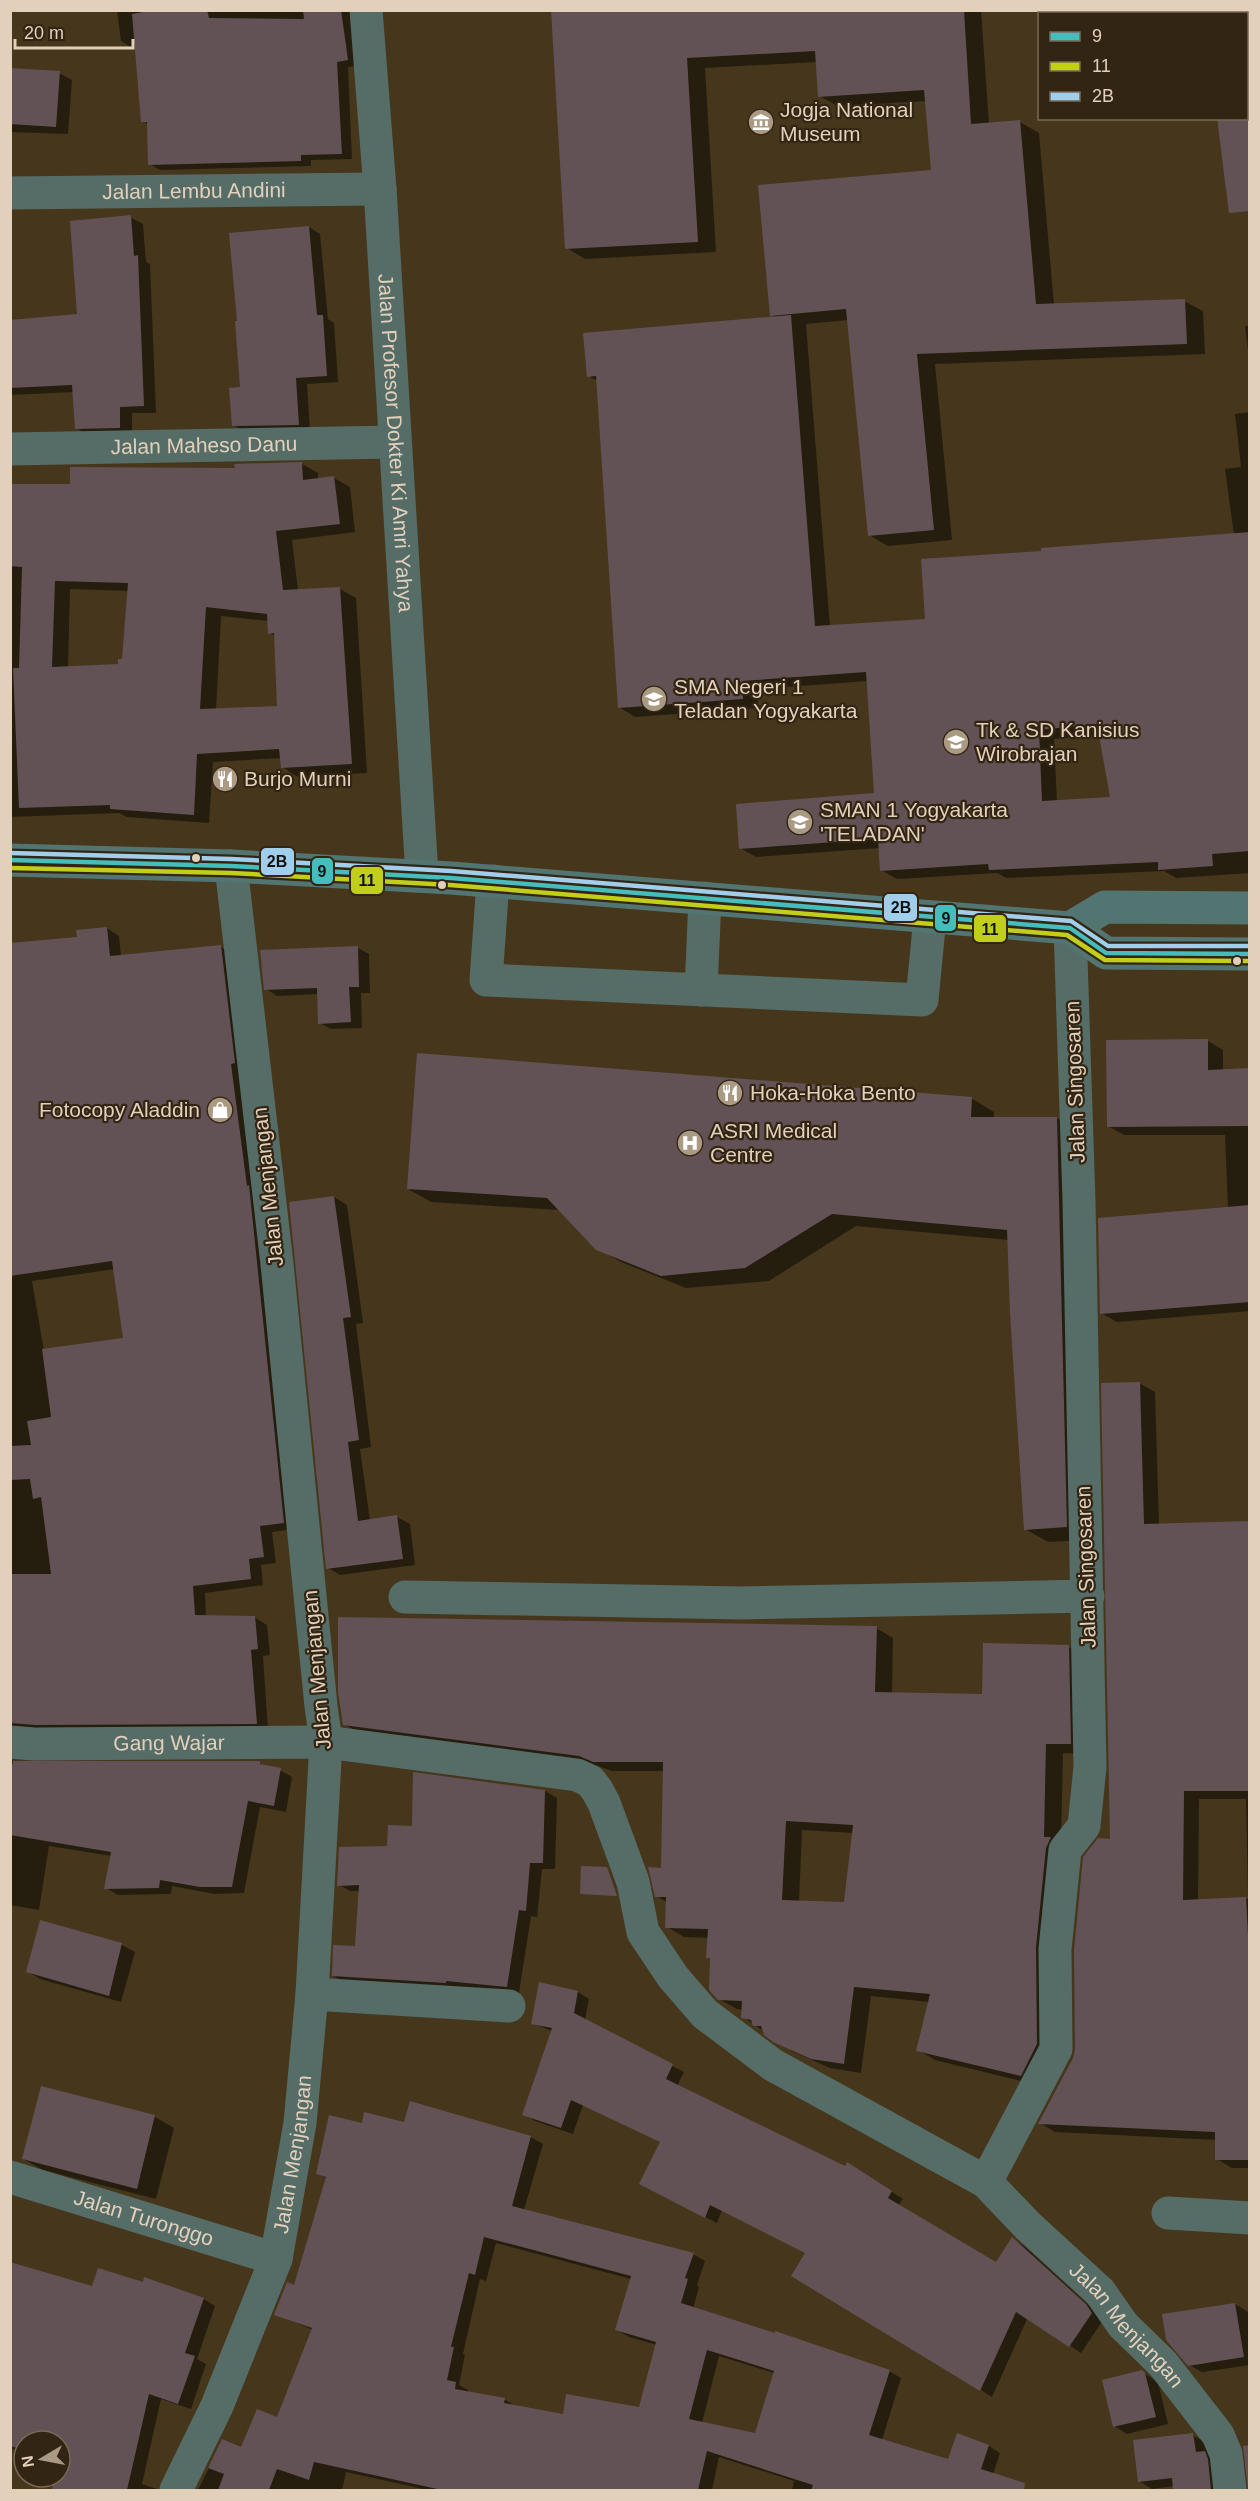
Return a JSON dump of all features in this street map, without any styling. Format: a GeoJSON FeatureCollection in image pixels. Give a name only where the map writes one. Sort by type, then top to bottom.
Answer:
{"type":"FeatureCollection","features":[{"type":"Feature","properties":{"kind":"main road"},"geometry":{"type":"LineString","coordinates":[[10,860],[231,866],[493,881],[1070,928],[1106,953],[1250,954]]}},
{"type":"Feature","properties":{"kind":"main road"},"geometry":{"type":"LineString","coordinates":[[1070,928],[1105,907],[1250,908]]}},
{"type":"Feature","properties":{"kind":"street","name":"Jalan Profesor Dokter Ki Amri Yahya"},"geometry":{"type":"LineString","coordinates":[[366,10],[380,189],[422,876]]}},
{"type":"Feature","properties":{"kind":"street","name":"Jalan Lembu Andini"},"geometry":{"type":"LineString","coordinates":[[10,193],[380,189]]}},
{"type":"Feature","properties":{"kind":"street","name":"Jalan Maheso Danu"},"geometry":{"type":"LineString","coordinates":[[10,449],[395,442]]}},
{"type":"Feature","properties":{"kind":"street","name":"Jalan Menjangan"},"geometry":{"type":"LineString","coordinates":[[176,2490],[217,2406],[276,2259],[300,2123],[312,1994],[326,1742],[277,1264],[231,866]]}},
{"type":"Feature","properties":{"kind":"street"},"geometry":{"type":"LineString","coordinates":[[493,881],[486,980],[922,1000],[930,917]]}},
{"type":"Feature","properties":{"kind":"street"},"geometry":{"type":"LineString","coordinates":[[701,990],[705,898]]}},
{"type":"Feature","properties":{"kind":"street","name":"Jalan Singosaren"},"geometry":{"type":"LineString","coordinates":[[986,2182],[1056,2049],[1054,1949],[1065,1850],[1084,1826],[1090,1767],[1079,1201],[1070,928]]}},
{"type":"Feature","properties":{"kind":"street"},"geometry":{"type":"LineString","coordinates":[[405,1597],[741,1603],[1088,1596]]}},
{"type":"Feature","properties":{"kind":"street","name":"Gang Wajar"},"geometry":{"type":"LineString","coordinates":[[10,1742],[34,1744],[326,1742],[577,1775],[590,1781],[604,1803],[633,1882],[644,1932],[673,1977],[705,2014],[773,2065],[986,2182]]}},
{"type":"Feature","properties":{"kind":"street"},"geometry":{"type":"LineString","coordinates":[[312,1994],[509,2006]]}},
{"type":"Feature","properties":{"kind":"street","name":"Jalan Turonggo"},"geometry":{"type":"LineString","coordinates":[[10,2177],[276,2259]]}},
{"type":"Feature","properties":{"kind":"street","name":"Jalan Menjangan"},"geometry":{"type":"LineString","coordinates":[[986,2182],[1028,2226],[1100,2292],[1123,2325],[1163,2364],[1218,2435],[1226,2454],[1230,2490]]}},
{"type":"Feature","properties":{"kind":"street"},"geometry":{"type":"LineString","coordinates":[[1168,2213],[1250,2218]]}},
{"type":"Feature","properties":{"kind":"building"},"geometry":{"type":"Polygon","coordinates":[[[155,10],[207,10],[209,18],[304,19],[303,10],[341,10],[348,60],[337,62],[342,154],[301,155],[301,161],[148,165],[147,122],[141,122],[132,14],[155,10]]]}},
{"type":"Feature","properties":{"kind":"building"},"geometry":{"type":"Polygon","coordinates":[[[551,10],[964,10],[971,124],[1020,120],[1036,304],[1185,299],[1187,344],[917,354],[934,530],[868,536],[846,309],[770,316],[758,185],[931,170],[924,90],[818,97],[815,51],[687,58],[698,242],[565,249],[551,10]]]}},
{"type":"Feature","properties":{"kind":"building"},"geometry":{"type":"Polygon","coordinates":[[[10,68],[60,71],[56,127],[10,124],[10,68]]]}},
{"type":"Feature","properties":{"kind":"building"},"geometry":{"type":"Polygon","coordinates":[[[1250,118],[1250,211],[1229,213],[1217,120],[1248,120],[1250,118]]]}},
{"type":"Feature","properties":{"kind":"building"},"geometry":{"type":"Polygon","coordinates":[[[131,215],[134,256],[138,255],[144,406],[120,407],[120,428],[75,429],[72,385],[10,388],[10,320],[77,314],[70,221],[131,215]]]}},
{"type":"Feature","properties":{"kind":"building"},"geometry":{"type":"Polygon","coordinates":[[[309,226],[317,315],[323,315],[327,376],[296,378],[299,425],[232,426],[229,388],[240,387],[229,233],[309,226]]]}},
{"type":"Feature","properties":{"kind":"building"},"geometry":{"type":"Polygon","coordinates":[[[791,315],[815,626],[925,619],[921,559],[1041,551],[1041,548],[1250,532],[1250,851],[1212,854],[1213,866],[1158,870],[1158,862],[989,870],[988,864],[880,871],[878,839],[739,849],[736,804],[874,793],[866,672],[742,681],[743,699],[618,708],[596,376],[587,377],[583,333],[791,315]],[[1097,724],[1039,730],[1042,801],[1110,797],[1097,724]]]}},
{"type":"Feature","properties":{"kind":"building"},"geometry":{"type":"Polygon","coordinates":[[[302,462],[303,480],[334,476],[340,524],[276,531],[283,590],[340,587],[352,764],[281,768],[279,749],[197,754],[194,815],[110,809],[110,805],[19,808],[13,668],[19,668],[22,567],[10,566],[10,484],[70,484],[70,467],[235,468],[234,464],[302,462]],[[55,581],[52,667],[118,664],[118,659],[122,659],[128,583],[55,581]],[[206,607],[200,709],[277,706],[274,633],[268,634],[267,614],[206,607]]]}},
{"type":"Feature","properties":{"kind":"building"},"geometry":{"type":"Polygon","coordinates":[[[107,927],[110,956],[221,945],[235,1063],[231,1064],[247,1186],[249,1185],[284,1523],[260,1526],[264,1557],[249,1559],[251,1579],[193,1586],[195,1615],[255,1616],[258,1649],[251,1650],[257,1724],[35,1725],[10,1723],[10,1574],[51,1574],[41,1497],[33,1499],[30,1479],[10,1480],[10,1446],[31,1445],[27,1421],[51,1417],[42,1349],[123,1338],[112,1261],[10,1276],[10,943],[77,937],[76,930],[107,927]]]}},
{"type":"Feature","properties":{"kind":"building"},"geometry":{"type":"Polygon","coordinates":[[[358,946],[359,987],[349,987],[351,1022],[318,1024],[317,988],[264,990],[260,950],[358,946]]]}},
{"type":"Feature","properties":{"kind":"building"},"geometry":{"type":"Polygon","coordinates":[[[1208,1039],[1208,1070],[1250,1068],[1250,1126],[1107,1127],[1106,1040],[1208,1039]]]}},
{"type":"Feature","properties":{"kind":"building","name":"ASRI Medical Centre"},"geometry":{"type":"Polygon","coordinates":[[[417,1053],[972,1097],[971,1117],[1057,1117],[1067,1527],[1024,1530],[1007,1230],[832,1214],[745,1268],[661,1276],[596,1250],[547,1198],[407,1189],[417,1053]]]}},
{"type":"Feature","properties":{"kind":"building"},"geometry":{"type":"Polygon","coordinates":[[[334,1196],[351,1317],[343,1318],[359,1440],[348,1442],[358,1521],[397,1515],[403,1559],[326,1569],[289,1202],[334,1196]]]}},
{"type":"Feature","properties":{"kind":"building"},"geometry":{"type":"Polygon","coordinates":[[[1250,1205],[1250,1302],[1100,1314],[1098,1218],[1250,1205]]]}},
{"type":"Feature","properties":{"kind":"building"},"geometry":{"type":"Polygon","coordinates":[[[1140,1382],[1144,1524],[1250,1521],[1250,1791],[1184,1791],[1183,1900],[1246,1897],[1250,1974],[1250,2160],[1215,2160],[1215,2132],[1038,2124],[1073,2058],[1075,2049],[1074,1950],[1083,1857],[1098,1838],[1110,1839],[1101,1383],[1140,1382]]]}},
{"type":"Feature","properties":{"kind":"building"},"geometry":{"type":"Polygon","coordinates":[[[338,1617],[877,1626],[875,1692],[982,1694],[983,1643],[1069,1645],[1071,1744],[1046,1744],[1044,1837],[1051,1837],[1046,1848],[1036,1947],[1037,2044],[1021,2076],[916,2051],[930,1994],[854,1987],[844,2064],[811,2059],[773,2042],[764,2035],[761,2026],[753,2026],[751,2020],[741,2018],[742,2001],[718,2000],[709,1990],[710,1958],[706,1958],[708,1929],[665,1928],[666,1897],[655,1897],[648,1867],[661,1868],[663,1762],[593,1762],[579,1756],[343,1725],[338,1692],[338,1617]],[[786,1821],[782,1900],[844,1902],[853,1825],[786,1821]]]}},
{"type":"Feature","properties":{"kind":"building"},"geometry":{"type":"Polygon","coordinates":[[[13,1761],[260,1761],[260,1764],[281,1768],[274,1806],[248,1801],[232,1887],[200,1887],[160,1880],[159,1888],[104,1889],[111,1852],[10,1835],[10,1777],[13,1761]]]}},
{"type":"Feature","properties":{"kind":"building"},"geometry":{"type":"Polygon","coordinates":[[[413,1772],[545,1790],[543,1863],[530,1863],[526,1911],[519,1910],[507,1987],[446,1981],[446,1983],[332,1976],[333,1945],[355,1946],[359,1885],[337,1886],[339,1847],[387,1846],[388,1825],[412,1826],[413,1772]]]}},
{"type":"Feature","properties":{"kind":"building"},"geometry":{"type":"Polygon","coordinates":[[[581,1866],[607,1867],[617,1896],[580,1894],[581,1866]]]}},
{"type":"Feature","properties":{"kind":"building"},"geometry":{"type":"Polygon","coordinates":[[[40,1920],[122,1943],[109,1996],[26,1972],[40,1920]]]}},
{"type":"Feature","properties":{"kind":"building"},"geometry":{"type":"Polygon","coordinates":[[[539,1982],[578,1991],[574,2013],[673,2064],[666,2079],[845,2166],[847,2162],[892,2191],[888,2198],[996,2262],[1012,2237],[1086,2304],[1092,2313],[1069,2347],[1016,2312],[980,2391],[791,2276],[805,2253],[710,2205],[705,2218],[639,2184],[660,2142],[571,2100],[561,2128],[522,2115],[552,2028],[531,2024],[539,1982]]]}},
{"type":"Feature","properties":{"kind":"building"},"geometry":{"type":"Polygon","coordinates":[[[41,2086],[155,2115],[137,2189],[22,2159],[41,2086]]]}},
{"type":"Feature","properties":{"kind":"building"},"geometry":{"type":"Polygon","coordinates":[[[410,2101],[531,2136],[512,2206],[694,2253],[685,2278],[688,2279],[681,2303],[775,2333],[775,2331],[890,2370],[869,2435],[948,2459],[957,2433],[989,2445],[981,2469],[1025,2483],[1024,2490],[811,2490],[813,2485],[707,2451],[698,2490],[442,2490],[314,2462],[309,2480],[277,2469],[269,2490],[218,2490],[224,2474],[208,2468],[222,2439],[241,2447],[257,2409],[277,2417],[312,2328],[274,2315],[287,2282],[294,2285],[326,2177],[316,2174],[329,2115],[362,2123],[364,2112],[404,2122],[410,2101]],[[484,2237],[475,2275],[469,2273],[451,2347],[454,2347],[447,2380],[456,2382],[455,2389],[505,2398],[504,2403],[563,2414],[566,2394],[639,2407],[656,2342],[615,2330],[631,2276],[484,2237]],[[707,2350],[689,2419],[755,2433],[774,2371],[707,2350]]]}},
{"type":"Feature","properties":{"kind":"building"},"geometry":{"type":"Polygon","coordinates":[[[10,2262],[92,2286],[98,2268],[143,2282],[144,2277],[204,2298],[185,2353],[195,2356],[178,2404],[149,2394],[127,2490],[52,2490],[72,2489],[72,2429],[12,2429],[12,2447],[10,2446],[10,2262]]]}},
{"type":"Feature","properties":{"kind":"building"},"geometry":{"type":"Polygon","coordinates":[[[1235,2303],[1244,2357],[1188,2366],[1166,2340],[1162,2314],[1235,2303]]]}},
{"type":"Feature","properties":{"kind":"building"},"geometry":{"type":"Polygon","coordinates":[[[1142,2370],[1145,2373],[1156,2417],[1113,2427],[1102,2380],[1142,2370]]]}},
{"type":"Feature","properties":{"kind":"building"},"geometry":{"type":"Polygon","coordinates":[[[1193,2433],[1196,2452],[1205,2451],[1208,2459],[1211,2490],[1173,2490],[1172,2478],[1138,2482],[1133,2440],[1193,2433]]]}},
{"type":"Feature","properties":{"kind":"building"},"geometry":{"type":"Polygon","coordinates":[[[1250,2445],[1250,2490],[1248,2490],[1243,2446],[1250,2445]]]}},
{"type":"Feature","properties":{"kind":"transit line","name":"2B"},"geometry":{"type":"LineString","coordinates":[[10,853],[231,859],[451,871],[1071,921],[1108,946],[1250,946]]}},
{"type":"Feature","properties":{"kind":"transit line","name":"9"},"geometry":{"type":"LineString","coordinates":[[10,860],[231,866],[451,878],[1070,928],[1106,953],[1250,954]]}},
{"type":"Feature","properties":{"kind":"transit line","name":"11"},"geometry":{"type":"LineString","coordinates":[[10,868],[231,873],[450,885],[1067,935],[1105,960],[1250,961]]}},
{"type":"Feature","properties":{"kind":"place","name":"Jogja National Museum"},"geometry":{"type":"Point","coordinates":[761,122]}},
{"type":"Feature","properties":{"kind":"place","name":"SMA Negeri 1 Teladan Yogyakarta"},"geometry":{"type":"Point","coordinates":[654,699]}},
{"type":"Feature","properties":{"kind":"place","name":"Tk & SD Kanisius Wirobrajan"},"geometry":{"type":"Point","coordinates":[956,742]}},
{"type":"Feature","properties":{"kind":"place","name":"Burjo Murni"},"geometry":{"type":"Point","coordinates":[225,779]}},
{"type":"Feature","properties":{"kind":"place","name":"SMAN 1 Yogyakarta 'TELADAN'"},"geometry":{"type":"Point","coordinates":[800,822]}},
{"type":"Feature","properties":{"kind":"place","name":"Hoka-Hoka Bento"},"geometry":{"type":"Point","coordinates":[730,1093]}},
{"type":"Feature","properties":{"kind":"place","name":"Fotocopy Aladdin"},"geometry":{"type":"Point","coordinates":[220,1110]}},
{"type":"Feature","properties":{"kind":"place","name":"ASRI Medical Centre"},"geometry":{"type":"Point","coordinates":[690,1143]}}]}
